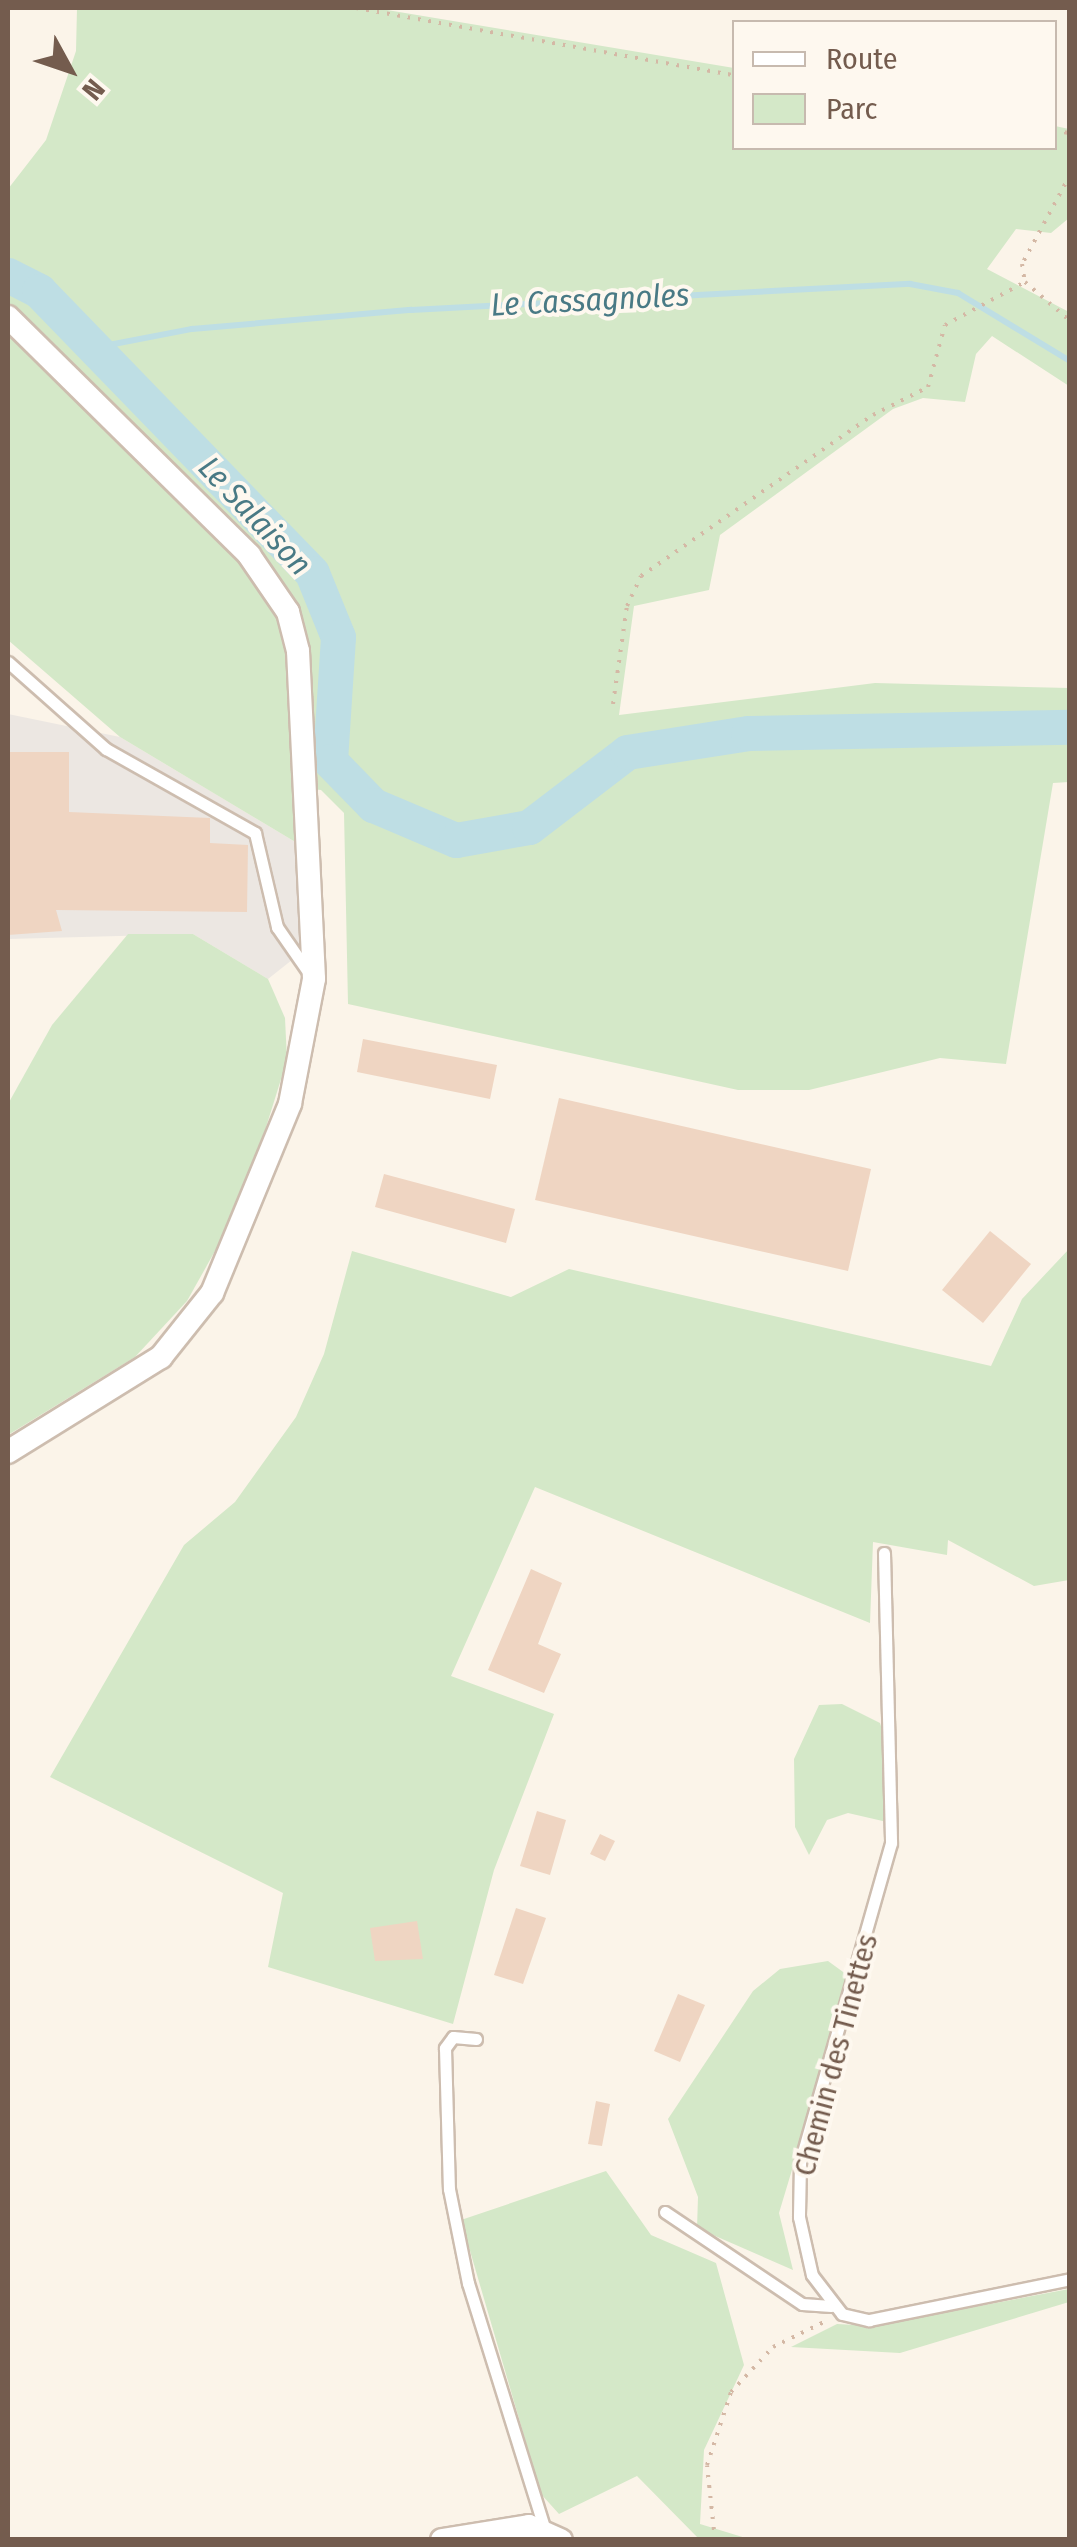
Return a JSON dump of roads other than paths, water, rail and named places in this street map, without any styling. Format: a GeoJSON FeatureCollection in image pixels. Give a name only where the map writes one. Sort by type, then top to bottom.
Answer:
{"type":"FeatureCollection","features":[{"type":"Feature","properties":{"kind":"street"},"geometry":{"type":"LineString","coordinates":[[8,317],[249,555],[288,612],[314,943],[314,980],[290,1104],[212,1292],[161,1357],[8,1452]]}},
{"type":"Feature","properties":{"kind":"street"},"geometry":{"type":"LineString","coordinates":[[442,2540],[553,2535]]}},
{"type":"Feature","properties":{"kind":"lane"},"geometry":{"type":"LineString","coordinates":[[8,662],[106,749],[255,833],[276,927],[314,980]]}},
{"type":"Feature","properties":{"kind":"lane","name":"Chemin des Tinettes"},"geometry":{"type":"LineString","coordinates":[[884,1554],[891,1843],[800,2163],[798,2217],[812,2275],[831,2306],[842,2314],[870,2320],[1070,2279]]}},
{"type":"Feature","properties":{"kind":"lane"},"geometry":{"type":"LineString","coordinates":[[476,2039],[452,2038],[446,2048],[449,2189],[468,2283],[553,2535]]}},
{"type":"Feature","properties":{"kind":"lane"},"geometry":{"type":"LineString","coordinates":[[666,2212],[802,2304],[831,2306]]}},
{"type":"Feature","properties":{"kind":"waterway","name":"Le Salaison"},"geometry":{"type":"LineString","coordinates":[[8,275],[39,291],[312,573],[338,637],[330,761],[373,805],[456,840],[529,827],[627,752],[748,733],[1070,727]]}},
{"type":"Feature","properties":{"kind":"waterway","name":"Le Cassagnoles"},"geometry":{"type":"LineString","coordinates":[[93,348],[192,329],[411,310],[910,284],[958,293],[1070,361]]}}]}
